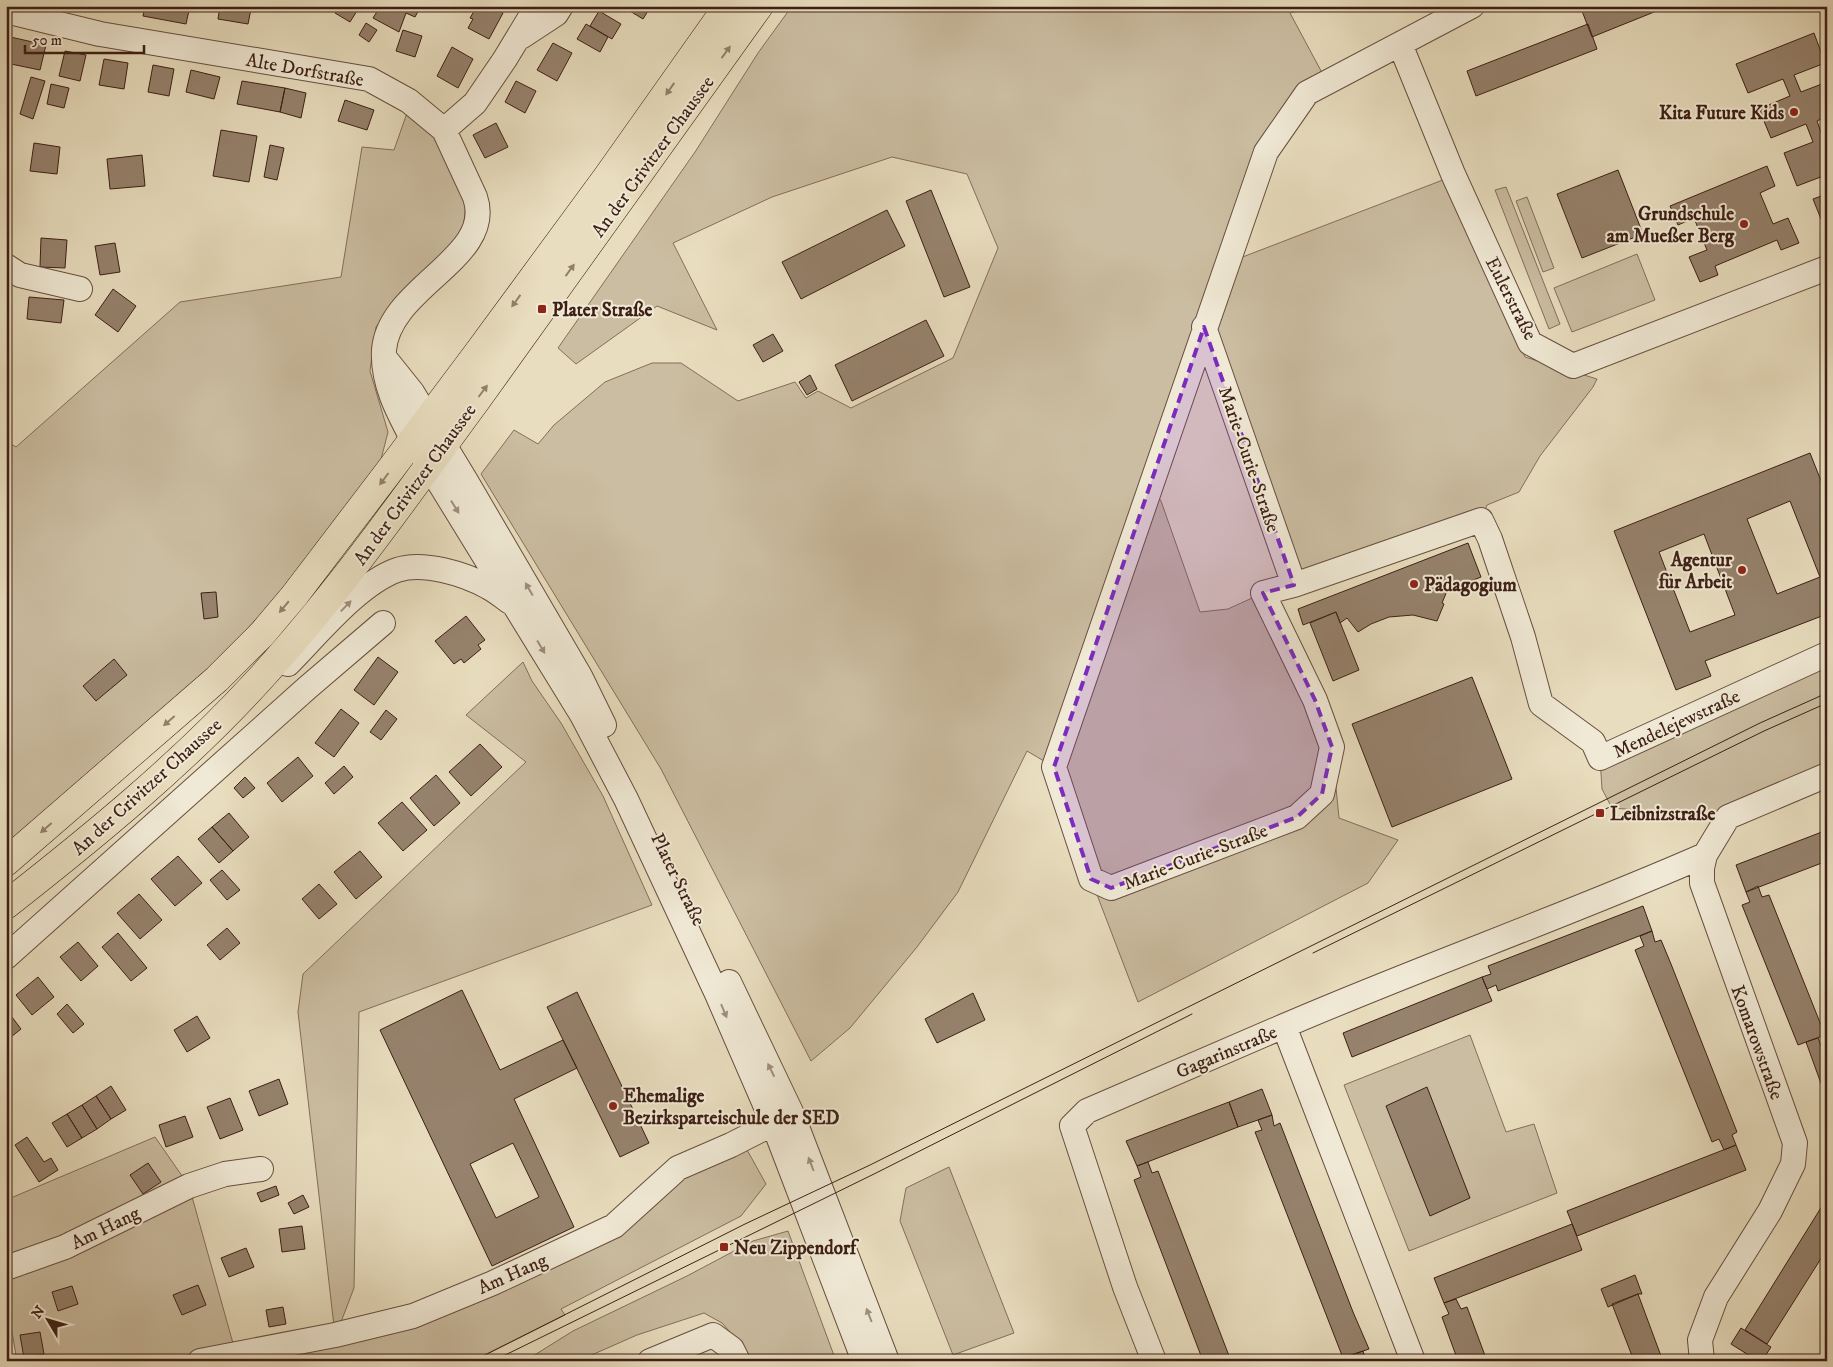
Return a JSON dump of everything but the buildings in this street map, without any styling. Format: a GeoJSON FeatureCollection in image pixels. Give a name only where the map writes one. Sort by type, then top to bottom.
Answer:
{"type":"FeatureCollection","features":[{"type":"Feature","properties":{"kind":"main road","name":"An der Crivitzer Chaussee"},"geometry":{"type":"LineString","coordinates":[[6,862],[239,658],[294,596],[607,177],[728,6]]}},
{"type":"Feature","properties":{"kind":"main road","name":"An der Crivitzer Chaussee"},"geometry":{"type":"LineString","coordinates":[[6,905],[117,816],[208,732],[257,683],[299,635],[355,565],[436,455],[759,6]]}},
{"type":"Feature","properties":{"kind":"street"},"geometry":{"type":"LineString","coordinates":[[444,130],[475,103],[537,6]]}},
{"type":"Feature","properties":{"kind":"street"},"geometry":{"type":"LineString","coordinates":[[516,41],[556,14],[561,6]]}},
{"type":"Feature","properties":{"kind":"street","name":"Marie-Curie-Straße"},"geometry":{"type":"LineString","coordinates":[[1204,327],[1294,585],[1263,593],[1315,700],[1332,747],[1322,794],[1297,817],[1111,888],[1090,879],[1054,767],[1204,327],[1266,152],[1307,93],[1472,6]]}},
{"type":"Feature","properties":{"kind":"street","name":"Alte Dorfstraße"},"geometry":{"type":"LineString","coordinates":[[6,11],[59,15],[100,34],[368,79],[409,101],[444,130],[475,197],[478,206],[478,221],[461,251],[400,310],[389,329],[384,348],[384,357],[412,392],[420,429]]}},
{"type":"Feature","properties":{"kind":"street","name":"Eulerstraße"},"geometry":{"type":"LineString","coordinates":[[1400,44],[1453,174],[1530,343],[1572,366],[1827,268]]}},
{"type":"Feature","properties":{"kind":"street"},"geometry":{"type":"LineString","coordinates":[[6,266],[20,275],[80,289]]}},
{"type":"Feature","properties":{"kind":"street","name":"Plater Straße"},"geometry":{"type":"LineString","coordinates":[[420,429],[580,676],[782,1119],[887,1361]]}},
{"type":"Feature","properties":{"kind":"street","name":"Plater Straße"},"geometry":{"type":"LineString","coordinates":[[436,455],[515,606],[582,715],[626,799],[717,994],[782,1119],[864,1361]]}},
{"type":"Feature","properties":{"kind":"street","name":"Mendelejewstraße"},"geometry":{"type":"LineString","coordinates":[[1294,585],[1481,520],[1490,539],[1523,638],[1541,704],[1593,742],[1600,758],[1827,654]]}},
{"type":"Feature","properties":{"kind":"street"},"geometry":{"type":"LineString","coordinates":[[117,816],[161,786],[195,756],[230,724],[359,592],[377,580],[396,570],[412,567],[435,569],[473,580],[489,587],[515,606]]}},
{"type":"Feature","properties":{"kind":"street","name":"An der Crivitzer Chaussee"},"geometry":{"type":"LineString","coordinates":[[6,957],[300,694],[383,623]]}},
{"type":"Feature","properties":{"kind":"street","name":"Komarowstraße"},"geometry":{"type":"LineString","coordinates":[[1702,1361],[1700,1340],[1716,1297],[1770,1211],[1794,1164],[1795,1143],[1702,883],[1702,868],[1705,855],[1728,817],[1827,775]]}},
{"type":"Feature","properties":{"kind":"street"},"geometry":{"type":"LineString","coordinates":[[1284,1026],[1639,884],[1705,855]]}},
{"type":"Feature","properties":{"kind":"street","name":"Gagarinstraße"},"geometry":{"type":"LineString","coordinates":[[1154,1361],[1125,1287],[1072,1126],[1087,1111],[1284,1026],[1413,1361]]}},
{"type":"Feature","properties":{"kind":"street","name":"Am Hang"},"geometry":{"type":"LineString","coordinates":[[200,1361],[335,1335],[413,1316],[493,1283],[614,1226],[678,1168],[731,1145],[782,1119]]}},
{"type":"Feature","properties":{"kind":"street","name":"Am Hang"},"geometry":{"type":"LineString","coordinates":[[6,1268],[65,1247],[189,1186],[225,1174],[261,1169]]}},
{"type":"Feature","properties":{"kind":"street"},"geometry":{"type":"LineString","coordinates":[[650,1361],[713,1335],[735,1355]]}},
{"type":"Feature","properties":{"kind":"highlighted area"},"geometry":{"type":"Polygon","coordinates":[[[1204,327],[1294,585],[1263,593],[1315,700],[1332,747],[1322,794],[1297,817],[1111,888],[1091,879],[1054,767],[1204,327]]]}},
{"type":"Feature","properties":{"kind":"shaded area"},"geometry":{"type":"Polygon","coordinates":[[[792,6],[1319,6],[1290,13],[1327,82],[1307,93],[1227,263],[1448,178],[1525,357],[1597,379],[1593,387],[1540,456],[1519,492],[1487,505],[1481,520],[1294,585],[1205,328],[1150,486],[1161,501],[1200,612],[1228,609],[1263,593],[1332,747],[1339,818],[1398,840],[1368,883],[1138,1002],[1091,879],[1054,767],[1027,751],[958,892],[917,947],[850,1028],[811,1061],[661,769],[481,474],[514,430],[538,444],[554,425],[605,382],[652,363],[681,363],[738,401],[795,382],[806,398],[818,391],[851,408],[953,358],[998,248],[967,174],[892,157],[772,197],[673,243],[717,330],[657,306],[576,364],[558,348],[695,152],[758,53],[792,6]]]}},
{"type":"Feature","properties":{"kind":"shaded area"},"geometry":{"type":"Polygon","coordinates":[[[407,113],[445,146],[466,203],[464,223],[453,244],[404,292],[376,327],[370,371],[388,432],[379,467],[275,599],[207,672],[6,849],[6,441],[16,447],[180,302],[341,277],[362,147],[394,150],[407,113]]]}},
{"type":"Feature","properties":{"kind":"shaded area"},"geometry":{"type":"Polygon","coordinates":[[[1506,187],[1560,324],[1549,329],[1495,190],[1506,187]]]}},
{"type":"Feature","properties":{"kind":"shaded area"},"geometry":{"type":"Polygon","coordinates":[[[1527,197],[1554,268],[1543,272],[1516,201],[1527,197]]]}},
{"type":"Feature","properties":{"kind":"shaded area"},"geometry":{"type":"Polygon","coordinates":[[[1637,254],[1655,300],[1572,332],[1554,288],[1637,254]]]}},
{"type":"Feature","properties":{"kind":"shaded area"},"geometry":{"type":"Polygon","coordinates":[[[1827,654],[1827,775],[1728,817],[1612,808],[1602,789],[1600,758],[1827,654]]]}},
{"type":"Feature","properties":{"kind":"shaded area"},"geometry":{"type":"Polygon","coordinates":[[[523,662],[532,681],[561,723],[603,796],[652,905],[359,1012],[354,1288],[336,1335],[493,1283],[741,1139],[766,1184],[741,1216],[561,1309],[565,1315],[473,1361],[270,1361],[268,1348],[335,1335],[298,1012],[303,974],[526,762],[466,715],[523,662]]]}},
{"type":"Feature","properties":{"kind":"shaded area"},"geometry":{"type":"Polygon","coordinates":[[[1470,1035],[1506,1132],[1534,1124],[1557,1193],[1409,1251],[1344,1085],[1470,1035]]]}},
{"type":"Feature","properties":{"kind":"shaded area"},"geometry":{"type":"Polygon","coordinates":[[[155,1137],[189,1186],[236,1354],[200,1361],[17,1361],[6,1297],[6,1200],[155,1137]]]}},
{"type":"Feature","properties":{"kind":"shaded area"},"geometry":{"type":"Polygon","coordinates":[[[949,1167],[1014,1333],[953,1355],[900,1221],[906,1188],[949,1167]]]}},
{"type":"Feature","properties":{"kind":"shaded area"},"geometry":{"type":"Polygon","coordinates":[[[788,1231],[836,1361],[750,1361],[744,1348],[722,1323],[704,1313],[637,1335],[578,1361],[530,1361],[533,1356],[573,1331],[687,1276],[753,1241],[788,1231]]]}},
{"type":"Feature","properties":{"kind":"tram line"},"geometry":{"type":"LineString","coordinates":[[473,1361],[745,1224],[870,1165],[1760,723],[1827,693]]}},
{"type":"Feature","properties":{"kind":"tram line"},"geometry":{"type":"LineString","coordinates":[[1313,953],[1764,731],[1827,703]]}},
{"type":"Feature","properties":{"kind":"tram line"},"geometry":{"type":"LineString","coordinates":[[493,1361],[874,1174],[1192,1014]]}},
{"type":"Feature","properties":{"kind":"place","name":"Kita Future Kids"},"geometry":{"type":"Point","coordinates":[1794,112]}},
{"type":"Feature","properties":{"kind":"place","name":"Grundschule am Mueßer Berg"},"geometry":{"type":"Point","coordinates":[1744,224]}},
{"type":"Feature","properties":{"kind":"place","name":"Plater Straße"},"geometry":{"type":"Point","coordinates":[542,309]}},
{"type":"Feature","properties":{"kind":"place","name":"Agentur für Arbeit"},"geometry":{"type":"Point","coordinates":[1742,570]}},
{"type":"Feature","properties":{"kind":"place","name":"Pädagogium"},"geometry":{"type":"Point","coordinates":[1414,584]}},
{"type":"Feature","properties":{"kind":"place","name":"Leibnizstraße"},"geometry":{"type":"Point","coordinates":[1600,813]}},
{"type":"Feature","properties":{"kind":"place","name":"Ehemalige Bezirksparteischule der SED"},"geometry":{"type":"Point","coordinates":[613,1106]}},
{"type":"Feature","properties":{"kind":"place","name":"Neu Zippendorf"},"geometry":{"type":"Point","coordinates":[724,1247]}}]}
